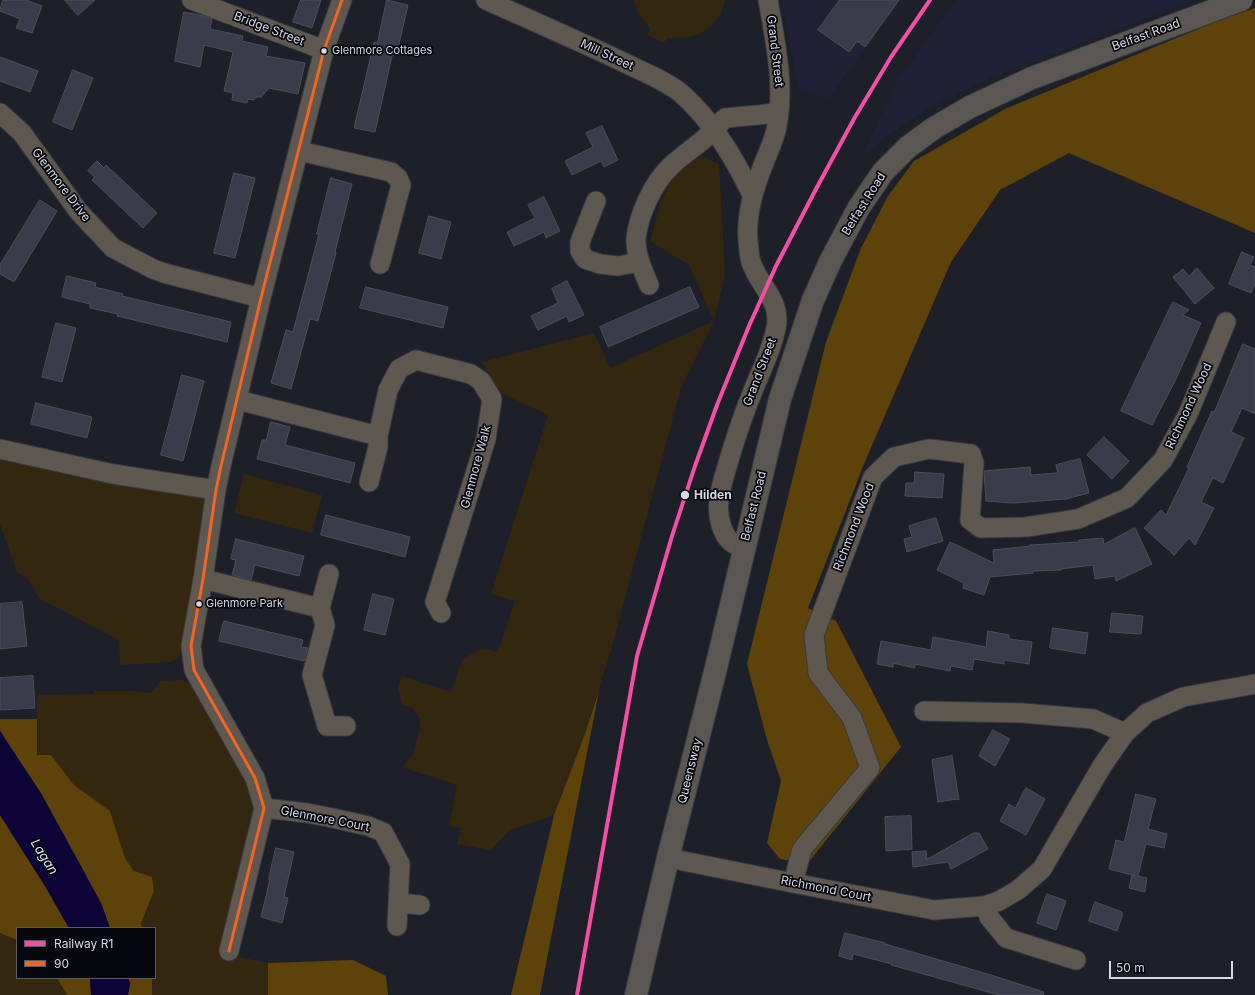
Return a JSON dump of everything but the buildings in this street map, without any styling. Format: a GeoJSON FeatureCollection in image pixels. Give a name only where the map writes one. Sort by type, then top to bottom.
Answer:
{"type":"FeatureCollection","features":[{"type":"Feature","properties":{"kind":"highway","name":"Belfast Road"},"geometry":{"type":"LineString","coordinates":[[744,547],[780,399],[813,300],[830,262],[858,209],[884,172],[908,147],[934,128],[970,107],[1032,78],[1241,0]]}},
{"type":"Feature","properties":{"kind":"highway","name":"Queensway"},"geometry":{"type":"LineString","coordinates":[[636,995],[744,547]]}},
{"type":"Feature","properties":{"kind":"street","name":"Bridge Street"},"geometry":{"type":"LineString","coordinates":[[192,0],[324,50]]}},
{"type":"Feature","properties":{"kind":"street"},"geometry":{"type":"LineString","coordinates":[[229,951],[264,808],[255,778],[194,670],[191,646],[203,579],[216,490],[324,50],[342,0]]}},
{"type":"Feature","properties":{"kind":"street","name":"Mill Street"},"geometry":{"type":"LineString","coordinates":[[486,0],[660,80],[682,94],[698,110],[714,130],[734,160],[752,195]]}},
{"type":"Feature","properties":{"kind":"street","name":"Grand Street"},"geometry":{"type":"LineString","coordinates":[[744,547],[735,545],[728,539],[723,531],[719,514],[719,500],[730,454],[772,342],[777,318],[775,305],[761,283],[751,262],[748,240],[749,211],[752,195],[771,146],[777,126],[779,111],[780,79],[768,0]]}},
{"type":"Feature","properties":{"kind":"street"},"geometry":{"type":"LineString","coordinates":[[649,284],[640,262],[636,238],[644,210],[656,182],[670,167],[714,130],[724,118],[768,114],[779,111]]}},
{"type":"Feature","properties":{"kind":"street","name":"Glenmore Drive"},"geometry":{"type":"LineString","coordinates":[[0,113],[22,133],[79,212],[113,248],[164,273],[262,298]]}},
{"type":"Feature","properties":{"kind":"street"},"geometry":{"type":"LineString","coordinates":[[299,151],[392,172],[398,178],[401,185],[380,264]]}},
{"type":"Feature","properties":{"kind":"street"},"geometry":{"type":"LineString","coordinates":[[596,201],[580,242],[580,251],[585,259],[600,264],[618,266],[640,262]]}},
{"type":"Feature","properties":{"kind":"street","name":"Richmond Wood"},"geometry":{"type":"LineString","coordinates":[[793,883],[802,849],[870,768],[852,718],[818,673],[814,634],[873,477],[894,456],[929,449],[971,454],[974,463],[970,520],[981,528],[1026,527],[1078,519],[1127,498],[1163,460],[1188,414],[1226,322]]}},
{"type":"Feature","properties":{"kind":"street","name":"Glenmore Walk"},"geometry":{"type":"LineString","coordinates":[[378,436],[388,390],[399,369],[416,360],[471,374],[481,381],[492,399],[486,439],[435,602],[441,613]]}},
{"type":"Feature","properties":{"kind":"street"},"geometry":{"type":"LineString","coordinates":[[238,400],[378,436],[378,447],[369,482]]}},
{"type":"Feature","properties":{"kind":"street"},"geometry":{"type":"LineString","coordinates":[[0,449],[113,474],[216,490]]}},
{"type":"Feature","properties":{"kind":"street"},"geometry":{"type":"LineString","coordinates":[[329,574],[320,608],[325,625],[312,675],[328,726],[346,726]]}},
{"type":"Feature","properties":{"kind":"street"},"geometry":{"type":"LineString","coordinates":[[203,579],[320,608]]}},
{"type":"Feature","properties":{"kind":"street","name":"Richmond Court"},"geometry":{"type":"LineString","coordinates":[[668,858],[934,910],[985,906],[999,901],[1018,890],[1042,868],[1102,766],[1125,733],[1147,713],[1183,697],[1255,684]]}},
{"type":"Feature","properties":{"kind":"street"},"geometry":{"type":"LineString","coordinates":[[924,712],[1023,713],[1093,719],[1125,733]]}},
{"type":"Feature","properties":{"kind":"street","name":"Glenmore Court"},"geometry":{"type":"LineString","coordinates":[[264,808],[307,813],[333,818],[368,826],[383,832],[400,864],[397,926]]}},
{"type":"Feature","properties":{"kind":"street"},"geometry":{"type":"LineString","coordinates":[[399,903],[420,905]]}},
{"type":"Feature","properties":{"kind":"street"},"geometry":{"type":"LineString","coordinates":[[985,906],[989,917],[1006,938],[1076,960]]}},
{"type":"Feature","properties":{"kind":"shaded area"},"geometry":{"type":"Polygon","coordinates":[[[634,0],[725,0],[721,14],[712,26],[700,34],[686,38],[667,38],[664,43],[647,35],[650,29],[638,12],[634,0]]]}},
{"type":"Feature","properties":{"kind":"shaded area"},"geometry":{"type":"Polygon","coordinates":[[[782,0],[901,0],[828,99],[798,87],[782,0]]]}},
{"type":"Feature","properties":{"kind":"shaded area"},"geometry":{"type":"Polygon","coordinates":[[[956,0],[1195,0],[994,76],[933,106],[891,133],[861,158],[898,80],[956,0]]]}},
{"type":"Feature","properties":{"kind":"shaded area"},"geometry":{"type":"Polygon","coordinates":[[[1255,8],[1255,233],[1069,153],[1000,190],[951,262],[864,464],[808,608],[836,621],[901,747],[807,864],[780,859],[767,843],[781,781],[767,740],[747,664],[826,342],[861,248],[888,196],[914,161],[1005,109],[1215,22],[1255,8]]]}},
{"type":"Feature","properties":{"kind":"shaded area"},"geometry":{"type":"Polygon","coordinates":[[[705,157],[719,164],[725,275],[714,321],[689,265],[650,241],[661,202],[674,173],[687,160],[705,157]]]}},
{"type":"Feature","properties":{"kind":"shaded area"},"geometry":{"type":"Polygon","coordinates":[[[714,321],[681,387],[612,647],[583,739],[554,815],[510,830],[490,850],[457,844],[461,828],[449,826],[457,785],[402,767],[413,754],[420,728],[420,719],[412,708],[403,705],[398,690],[401,676],[451,692],[462,660],[482,648],[498,652],[515,601],[491,594],[548,415],[499,392],[482,362],[594,333],[610,368],[714,321]]]}},
{"type":"Feature","properties":{"kind":"shaded area"},"geometry":{"type":"Polygon","coordinates":[[[0,456],[197,493],[204,499],[204,512],[181,651],[177,659],[169,662],[120,665],[119,640],[40,599],[28,579],[17,572],[0,524],[0,456]]]}},
{"type":"Feature","properties":{"kind":"shaded area"},"geometry":{"type":"Polygon","coordinates":[[[244,474],[322,495],[312,533],[234,513],[244,474]]]}},
{"type":"Feature","properties":{"kind":"shaded area"},"geometry":{"type":"Polygon","coordinates":[[[182,680],[191,684],[196,690],[248,783],[253,797],[254,811],[220,953],[268,963],[268,995],[152,995],[152,979],[156,979],[156,927],[142,927],[141,923],[154,891],[152,877],[134,871],[125,858],[110,811],[74,785],[51,755],[37,755],[37,695],[94,694],[95,691],[134,691],[151,693],[161,681],[182,680]]]}},
{"type":"Feature","properties":{"kind":"shaded area"},"geometry":{"type":"Polygon","coordinates":[[[599,691],[540,995],[511,995],[554,815],[583,739],[599,691]]]}},
{"type":"Feature","properties":{"kind":"shaded area"},"geometry":{"type":"Polygon","coordinates":[[[0,719],[37,719],[37,755],[51,755],[74,785],[110,811],[125,858],[134,871],[152,877],[154,891],[141,923],[142,927],[110,927],[101,903],[42,795],[0,731],[0,719]]]}},
{"type":"Feature","properties":{"kind":"shaded area"},"geometry":{"type":"Polygon","coordinates":[[[0,815],[45,886],[68,927],[16,927],[16,940],[0,933],[0,815]]]}},
{"type":"Feature","properties":{"kind":"shaded area"},"geometry":{"type":"Polygon","coordinates":[[[0,933],[16,940],[16,979],[58,979],[67,995],[0,995],[0,933]]]}},
{"type":"Feature","properties":{"kind":"shaded area"},"geometry":{"type":"Polygon","coordinates":[[[353,960],[386,976],[388,995],[268,995],[268,963],[353,960]]]}},
{"type":"Feature","properties":{"kind":"shaded area"},"geometry":{"type":"Polygon","coordinates":[[[58,979],[90,979],[91,995],[67,995],[58,979]]]}},
{"type":"Feature","properties":{"kind":"shaded area"},"geometry":{"type":"Polygon","coordinates":[[[128,979],[152,979],[152,995],[128,995],[130,983],[128,979]]]}},
{"type":"Feature","properties":{"kind":"water","name":"Lagan"},"geometry":{"type":"Polygon","coordinates":[[[0,731],[42,795],[101,903],[110,927],[68,927],[45,886],[0,815],[0,731]]]}},
{"type":"Feature","properties":{"kind":"water"},"geometry":{"type":"Polygon","coordinates":[[[90,979],[128,979],[130,983],[128,995],[91,995],[90,979]]]}},
{"type":"Feature","properties":{"kind":"rail line","name":"R1"},"geometry":{"type":"LineString","coordinates":[[577,995],[637,656],[672,536],[695,466],[717,405],[749,326],[776,266],[855,117],[891,57],[930,0]]}},
{"type":"Feature","properties":{"kind":"transit line","name":"90"},"geometry":{"type":"LineString","coordinates":[[229,951],[264,808],[255,778],[194,670],[191,646],[221,466],[261,298],[324,50],[342,0]]}},
{"type":"Feature","properties":{"kind":"place","name":"Glenmore Cottages"},"geometry":{"type":"Point","coordinates":[324,51]}},
{"type":"Feature","properties":{"kind":"place","name":"Hilden"},"geometry":{"type":"Point","coordinates":[685,495]}},
{"type":"Feature","properties":{"kind":"place","name":"Glenmore Park"},"geometry":{"type":"Point","coordinates":[199,604]}}]}
